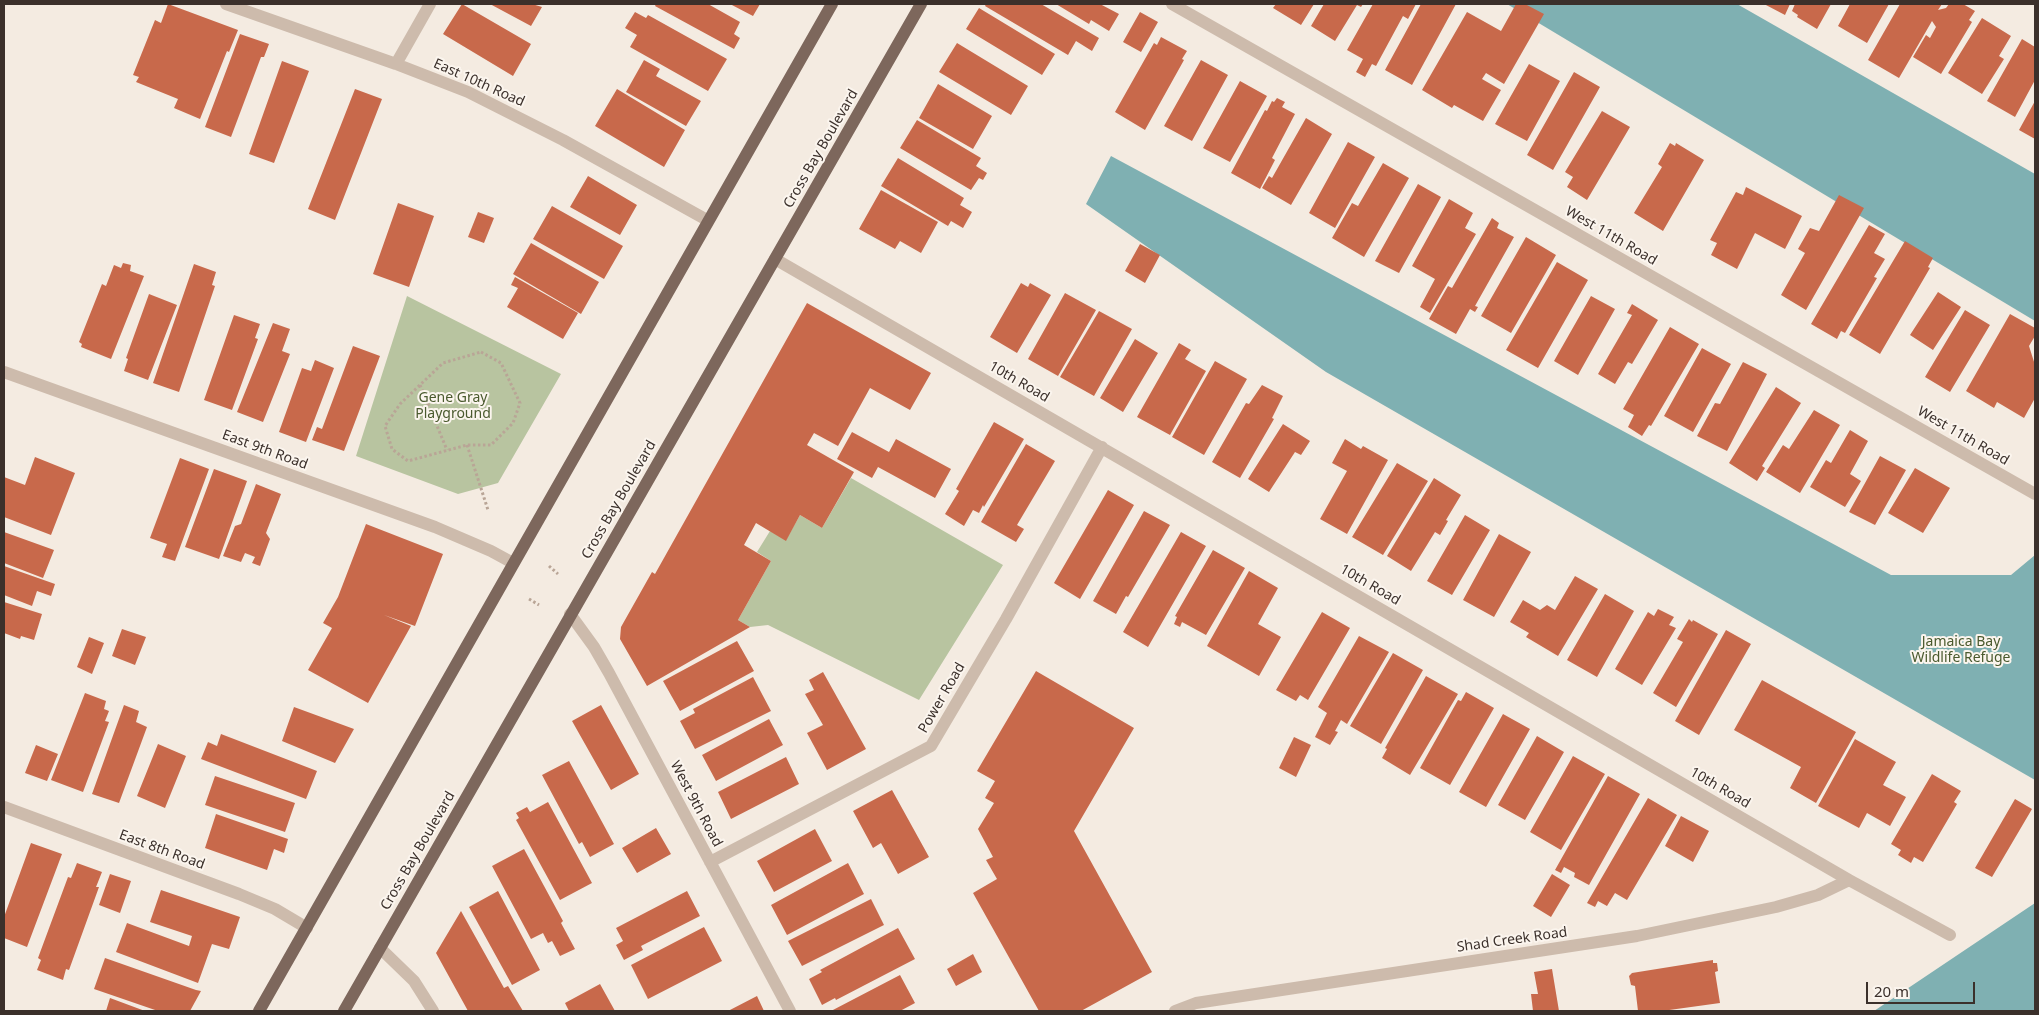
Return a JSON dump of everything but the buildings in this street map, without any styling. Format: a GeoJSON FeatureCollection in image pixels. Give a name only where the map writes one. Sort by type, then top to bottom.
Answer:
{"type":"FeatureCollection","features":[{"type":"Feature","properties":{"kind":"main road"},"geometry":{"type":"LineString","coordinates":[[259,1011],[707,220],[832,4]]}},
{"type":"Feature","properties":{"kind":"main road","name":"Cross Bay Boulevard"},"geometry":{"type":"LineString","coordinates":[[344,1011],[920,4]]}},
{"type":"Feature","properties":{"kind":"street","name":"East 10th Road"},"geometry":{"type":"LineString","coordinates":[[226,4],[396,64],[468,92],[563,140],[707,220]]}},
{"type":"Feature","properties":{"kind":"street"},"geometry":{"type":"LineString","coordinates":[[396,64],[430,4]]}},
{"type":"Feature","properties":{"kind":"street","name":"West 11th Road"},"geometry":{"type":"LineString","coordinates":[[1172,4],[2035,494]]}},
{"type":"Feature","properties":{"kind":"street","name":"10th Road"},"geometry":{"type":"LineString","coordinates":[[775,259],[1849,880],[1950,936]]}},
{"type":"Feature","properties":{"kind":"street","name":"East 9th Road"},"geometry":{"type":"LineString","coordinates":[[4,372],[435,527],[484,547],[513,562]]}},
{"type":"Feature","properties":{"kind":"street","name":"Power Road"},"geometry":{"type":"LineString","coordinates":[[710,862],[931,746],[1006,619],[1102,447]]}},
{"type":"Feature","properties":{"kind":"street","name":"West 9th Road"},"geometry":{"type":"LineString","coordinates":[[570,614],[594,647],[609,673],[790,1011]]}},
{"type":"Feature","properties":{"kind":"street","name":"East 8th Road"},"geometry":{"type":"LineString","coordinates":[[4,807],[240,894],[275,909],[307,928]]}},
{"type":"Feature","properties":{"kind":"street","name":"Shad Creek Road"},"geometry":{"type":"LineString","coordinates":[[1174,1011],[1196,1003],[1629,938],[1776,908],[1818,895],[1849,880]]}},
{"type":"Feature","properties":{"kind":"street"},"geometry":{"type":"LineString","coordinates":[[380,948],[414,981],[433,1011]]}},
{"type":"Feature","properties":{"kind":"path"},"geometry":{"type":"LineString","coordinates":[[481,352],[501,363],[520,403],[513,423],[491,445],[467,445],[408,461],[392,449],[385,426],[400,404],[420,385],[444,363],[481,352]]}},
{"type":"Feature","properties":{"kind":"path"},"geometry":{"type":"LineString","coordinates":[[420,385],[447,450]]}},
{"type":"Feature","properties":{"kind":"path"},"geometry":{"type":"LineString","coordinates":[[467,445],[488,510]]}},
{"type":"Feature","properties":{"kind":"path"},"geometry":{"type":"LineString","coordinates":[[549,566],[558,574]]}},
{"type":"Feature","properties":{"kind":"path"},"geometry":{"type":"LineString","coordinates":[[529,599],[539,605]]}},
{"type":"Feature","properties":{"kind":"green space","name":"Gene Gray Playground"},"geometry":{"type":"Polygon","coordinates":[[[407,296],[561,374],[498,483],[458,494],[356,456],[407,296]]]}},
{"type":"Feature","properties":{"kind":"green space"},"geometry":{"type":"Polygon","coordinates":[[[851,478],[1003,565],[919,700],[768,625],[750,627],[738,620],[771,561],[757,552],[770,531],[786,540],[800,515],[822,528],[851,478]]]}},
{"type":"Feature","properties":{"kind":"water"},"geometry":{"type":"Polygon","coordinates":[[[1507,4],[1737,4],[2035,174],[2035,321],[1507,4]]]}},
{"type":"Feature","properties":{"kind":"water","name":"Jamaica Bay Wildlife Refuge"},"geometry":{"type":"Polygon","coordinates":[[[1111,156],[1891,575],[2011,575],[2035,555],[2035,780],[1326,372],[1086,204],[1111,156]]]}},
{"type":"Feature","properties":{"kind":"water"},"geometry":{"type":"Polygon","coordinates":[[[2035,903],[2035,1011],[1874,1011],[2035,903]]]}}]}
